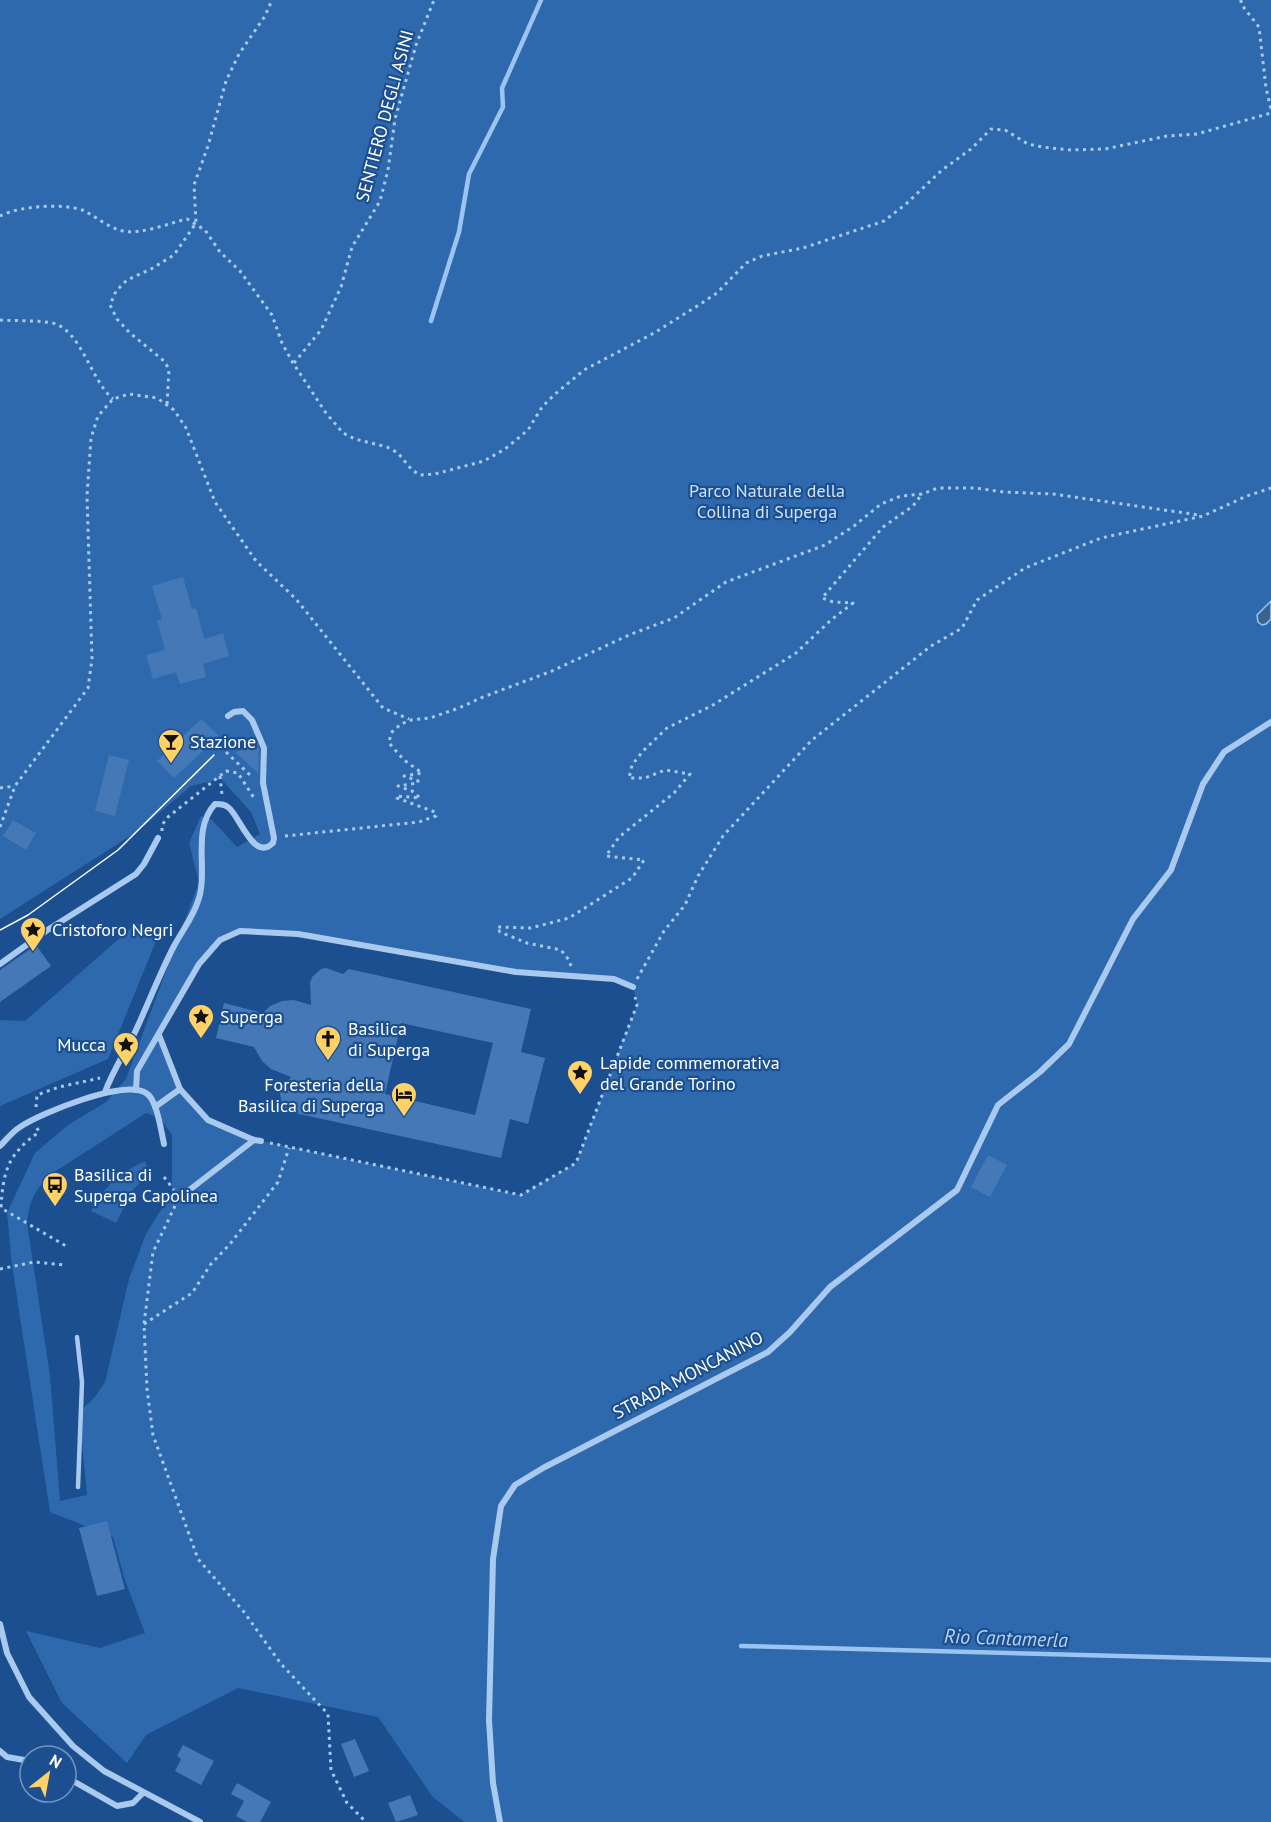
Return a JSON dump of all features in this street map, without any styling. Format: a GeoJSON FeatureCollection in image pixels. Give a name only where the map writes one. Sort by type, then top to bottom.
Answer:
{"type":"FeatureCollection","features":[{"type":"Feature","properties":{"kind":"street"},"geometry":{"type":"LineString","coordinates":[[105,1092],[174,946],[196,909],[202,883],[204,823],[210,809],[215,804],[231,808],[254,843],[261,847],[271,846],[274,838],[263,783],[264,748],[252,720],[243,711],[234,712],[228,716]]}},
{"type":"Feature","properties":{"kind":"street","name":"STRADA MONCANINO"},"geometry":{"type":"LineString","coordinates":[[500,1822],[493,1783],[489,1720],[493,1559],[501,1506],[515,1485],[543,1468],[768,1352],[790,1332],[830,1287],[957,1190],[998,1105],[1040,1072],[1069,1044],[1133,919],[1171,870],[1203,784],[1224,752],[1271,722]]}},
{"type":"Feature","properties":{"kind":"street"},"geometry":{"type":"LineString","coordinates":[[0,964],[45,931],[136,874],[158,838]]}},
{"type":"Feature","properties":{"kind":"street"},"geometry":{"type":"LineString","coordinates":[[136,1090],[136,1074],[200,964],[220,940],[240,931],[298,934],[516,972],[614,979],[633,987]]}},
{"type":"Feature","properties":{"kind":"street"},"geometry":{"type":"LineString","coordinates":[[159,1035],[180,1089],[208,1120],[257,1140],[179,1198]]}},
{"type":"Feature","properties":{"kind":"street"},"geometry":{"type":"LineString","coordinates":[[155,1107],[180,1089]]}},
{"type":"Feature","properties":{"kind":"street"},"geometry":{"type":"LineString","coordinates":[[0,1146],[17,1128],[34,1119],[105,1092],[136,1090],[145,1092],[152,1098],[164,1144]]}},
{"type":"Feature","properties":{"kind":"street"},"geometry":{"type":"LineString","coordinates":[[0,1624],[7,1653],[29,1697],[73,1746],[104,1771],[200,1822]]}},
{"type":"Feature","properties":{"kind":"street"},"geometry":{"type":"LineString","coordinates":[[0,1751],[4,1757]]}},
{"type":"Feature","properties":{"kind":"street"},"geometry":{"type":"LineString","coordinates":[[78,1784],[117,1806],[133,1803],[143,1793]]}},
{"type":"Feature","properties":{"kind":"lane"},"geometry":{"type":"LineString","coordinates":[[77,1337],[82,1382],[78,1487]]}},
{"type":"Feature","properties":{"kind":"path"},"geometry":{"type":"LineString","coordinates":[[168,404],[169,369],[164,361],[117,319],[110,305],[116,291],[127,280],[174,255],[196,223],[194,185],[208,146],[226,81],[239,54],[265,16],[272,0]]}},
{"type":"Feature","properties":{"kind":"path","name":"SENTIERO DEGLI ASINI"},"geometry":{"type":"LineString","coordinates":[[293,363],[321,330],[341,287],[352,247],[380,201],[388,170],[395,119],[416,45],[434,0]]}},
{"type":"Feature","properties":{"kind":"path"},"geometry":{"type":"LineString","coordinates":[[1241,0],[1241,4],[1259,27],[1266,88],[1271,109]]}},
{"type":"Feature","properties":{"kind":"path"},"geometry":{"type":"LineString","coordinates":[[0,216],[11,210],[65,206],[83,211],[125,232],[164,226],[187,219],[196,223],[205,230],[220,252],[240,272],[273,315],[282,343],[293,363],[326,413],[343,433],[355,439],[387,447],[398,453],[412,470],[420,475],[435,474],[484,461],[505,449],[528,430],[542,407],[584,370],[654,333],[702,303],[717,293],[746,263],[762,256],[803,248],[884,221],[991,129],[1005,130],[1028,144],[1042,147],[1071,150],[1105,149],[1167,136],[1197,134],[1271,113]]}},
{"type":"Feature","properties":{"kind":"path"},"geometry":{"type":"LineString","coordinates":[[0,320],[53,324],[63,328],[72,337],[104,390],[113,399]]}},
{"type":"Feature","properties":{"kind":"path"},"geometry":{"type":"LineString","coordinates":[[0,827],[15,786],[88,688],[92,659],[88,472],[92,438],[98,416],[113,399],[129,394],[157,398],[174,410],[186,428],[215,502],[256,561],[296,599],[383,708],[411,720]]}},
{"type":"Feature","properties":{"kind":"path"},"geometry":{"type":"LineString","coordinates":[[274,838],[419,822],[436,816],[435,812],[414,805],[396,795],[420,798],[412,791],[398,786],[418,783],[404,776],[422,773],[404,760],[389,743],[391,733],[401,724],[411,720],[430,718],[459,708],[674,618],[726,582],[825,545],[854,526],[881,504],[902,496],[922,494],[938,488],[1053,494],[1203,516]]}},
{"type":"Feature","properties":{"kind":"path"},"geometry":{"type":"LineString","coordinates":[[279,1145],[520,1195],[576,1163],[637,1005],[633,987],[664,931],[685,904],[698,876],[723,836],[812,740],[931,646],[962,628],[977,600],[1025,568],[1101,538],[1203,516],[1271,488]]}},
{"type":"Feature","properties":{"kind":"path"},"geometry":{"type":"LineString","coordinates":[[574,976],[569,960],[561,950],[527,943],[500,932],[497,927],[503,925],[531,928],[569,918],[632,878],[644,860],[606,856],[619,837],[674,793],[690,774],[665,770],[645,778],[629,778],[632,765],[667,728],[713,705],[796,654],[831,620],[854,603],[833,602],[822,598],[883,527],[913,506],[922,494]]}},
{"type":"Feature","properties":{"kind":"path"},"geometry":{"type":"LineString","coordinates":[[226,752],[254,779],[263,783]]}},
{"type":"Feature","properties":{"kind":"path"},"geometry":{"type":"LineString","coordinates":[[158,838],[162,825],[168,817],[226,771],[238,773],[255,799]]}},
{"type":"Feature","properties":{"kind":"path"},"geometry":{"type":"LineString","coordinates":[[220,776],[224,805]]}},
{"type":"Feature","properties":{"kind":"path"},"geometry":{"type":"LineString","coordinates":[[0,788],[15,786]]}},
{"type":"Feature","properties":{"kind":"path"},"geometry":{"type":"LineString","coordinates":[[34,1119],[37,1095],[59,1087],[111,1076]]}},
{"type":"Feature","properties":{"kind":"path"},"geometry":{"type":"LineString","coordinates":[[39,1132],[27,1141],[13,1157],[3,1181],[1,1208],[66,1246]]}},
{"type":"Feature","properties":{"kind":"path"},"geometry":{"type":"LineString","coordinates":[[144,1324],[192,1293],[211,1264],[230,1244],[278,1182],[290,1148]]}},
{"type":"Feature","properties":{"kind":"path"},"geometry":{"type":"LineString","coordinates":[[164,1176],[179,1198],[153,1252],[144,1324],[147,1389],[153,1435],[198,1559],[244,1612],[281,1664],[328,1714],[331,1770],[347,1803],[366,1822]]}},
{"type":"Feature","properties":{"kind":"path"},"geometry":{"type":"LineString","coordinates":[[0,1269],[34,1262],[65,1265]]}},
{"type":"Feature","properties":{"kind":"green space","name":"Parco Naturale della Collina di Superga"},"geometry":{"type":"Polygon","coordinates":[[[0,0],[1271,0],[1271,1822],[464,1822],[432,1796],[378,1717],[238,1688],[146,1735],[127,1763],[62,1703],[26,1631],[100,1648],[145,1633],[125,1580],[113,1537],[50,1512],[12,1265],[7,1213],[35,1153],[68,1125],[106,1102],[126,1079],[199,882],[189,843],[201,816],[212,820],[237,847],[260,834],[251,812],[221,779],[191,786],[138,831],[0,919],[0,0]],[[240,931],[220,940],[199,964],[159,1035],[180,1089],[208,1120],[261,1141],[520,1195],[576,1163],[637,1005],[633,987],[614,979],[516,972],[298,934],[240,931]],[[146,1113],[53,1173],[34,1195],[30,1207],[27,1223],[50,1376],[60,1501],[87,1495],[79,1412],[94,1398],[105,1382],[129,1279],[146,1234],[172,1192],[172,1135],[160,1118],[146,1113]]]}},
{"type":"Feature","properties":{"kind":"green space"},"geometry":{"type":"Polygon","coordinates":[[[137,923],[156,941],[108,1059],[0,1106],[0,1020],[25,1021],[137,923]]]}},
{"type":"Feature","properties":{"kind":"green space"},"geometry":{"type":"Polygon","coordinates":[[[145,1161],[149,1173],[133,1190],[116,1223],[91,1211],[113,1181],[145,1161]]]}},
{"type":"Feature","properties":{"kind":"shaded area"},"geometry":{"type":"Polygon","coordinates":[[[1271,601],[1271,619],[1262,625],[1258,622],[1257,615],[1271,601]]]}},
{"type":"Feature","properties":{"kind":"building"},"geometry":{"type":"Polygon","coordinates":[[[183,577],[192,609],[196,608],[204,639],[223,633],[229,656],[203,664],[206,677],[180,684],[176,672],[153,679],[146,655],[165,650],[157,620],[162,619],[152,586],[183,577]]]}},
{"type":"Feature","properties":{"kind":"building"},"geometry":{"type":"Polygon","coordinates":[[[201,719],[219,736],[174,778],[157,761],[201,719]]]}},
{"type":"Feature","properties":{"kind":"building"},"geometry":{"type":"Polygon","coordinates":[[[248,739],[259,749],[258,773],[236,753],[248,739]]]}},
{"type":"Feature","properties":{"kind":"building"},"geometry":{"type":"Polygon","coordinates":[[[109,755],[129,760],[115,816],[95,811],[109,755]]]}},
{"type":"Feature","properties":{"kind":"building"},"geometry":{"type":"Polygon","coordinates":[[[13,820],[36,833],[26,850],[3,836],[13,820]]]}},
{"type":"Feature","properties":{"kind":"building"},"geometry":{"type":"Polygon","coordinates":[[[36,945],[51,966],[0,1002],[0,970],[36,945]]]}},
{"type":"Feature","properties":{"kind":"building","name":"Basilica di Superga"},"geometry":{"type":"Polygon","coordinates":[[[326,968],[343,974],[349,969],[531,1009],[521,1052],[545,1058],[528,1124],[510,1119],[501,1158],[290,1112],[282,1105],[280,1094],[291,1077],[271,1069],[262,1061],[254,1047],[216,1038],[224,1003],[263,1013],[270,1006],[282,1001],[294,1000],[311,1005],[310,983],[312,977],[321,969],[326,968]],[[401,1023],[385,1094],[475,1115],[493,1043],[401,1023]]]}},
{"type":"Feature","properties":{"kind":"building"},"geometry":{"type":"Polygon","coordinates":[[[988,1155],[1007,1165],[990,1197],[971,1187],[988,1155]]]}},
{"type":"Feature","properties":{"kind":"building"},"geometry":{"type":"Polygon","coordinates":[[[107,1521],[125,1589],[97,1596],[79,1528],[107,1521]]]}},
{"type":"Feature","properties":{"kind":"building"},"geometry":{"type":"Polygon","coordinates":[[[355,1739],[369,1771],[354,1777],[341,1744],[355,1739]]]}},
{"type":"Feature","properties":{"kind":"building"},"geometry":{"type":"Polygon","coordinates":[[[183,1745],[214,1761],[201,1785],[175,1771],[181,1759],[177,1756],[183,1745]]]}},
{"type":"Feature","properties":{"kind":"building"},"geometry":{"type":"Polygon","coordinates":[[[237,1783],[271,1802],[260,1822],[247,1822],[236,1816],[244,1801],[231,1794],[237,1783]]]}},
{"type":"Feature","properties":{"kind":"building"},"geometry":{"type":"Polygon","coordinates":[[[410,1795],[418,1815],[396,1822],[388,1803],[410,1795]]]}},
{"type":"Feature","properties":{"kind":"waterway"},"geometry":{"type":"LineString","coordinates":[[431,321],[459,232],[469,174],[503,107],[502,88],[541,0]]}},
{"type":"Feature","properties":{"kind":"waterway","name":"Rio Cantamerla"},"geometry":{"type":"LineString","coordinates":[[741,1646],[1271,1660]]}},
{"type":"Feature","properties":{"kind":"tram line"},"geometry":{"type":"LineString","coordinates":[[0,930],[28,915],[118,850],[214,755]]}},
{"type":"Feature","properties":{"kind":"place","name":"Stazione"},"geometry":{"type":"Point","coordinates":[171,765]}},
{"type":"Feature","properties":{"kind":"place","name":"Cristoforo Negri"},"geometry":{"type":"Point","coordinates":[33,953]}},
{"type":"Feature","properties":{"kind":"place","name":"Superga"},"geometry":{"type":"Point","coordinates":[201,1040]}},
{"type":"Feature","properties":{"kind":"place","name":"Basilica di Superga"},"geometry":{"type":"Point","coordinates":[328,1062]}},
{"type":"Feature","properties":{"kind":"place","name":"Mucca"},"geometry":{"type":"Point","coordinates":[126,1068]}},
{"type":"Feature","properties":{"kind":"place","name":"Lapide commemorativa del Grande Torino"},"geometry":{"type":"Point","coordinates":[580,1096]}},
{"type":"Feature","properties":{"kind":"place","name":"Foresteria della Basilica di Superga"},"geometry":{"type":"Point","coordinates":[404,1118]}},
{"type":"Feature","properties":{"kind":"place","name":"Basilica di Superga Capolinea"},"geometry":{"type":"Point","coordinates":[55,1208]}}]}
